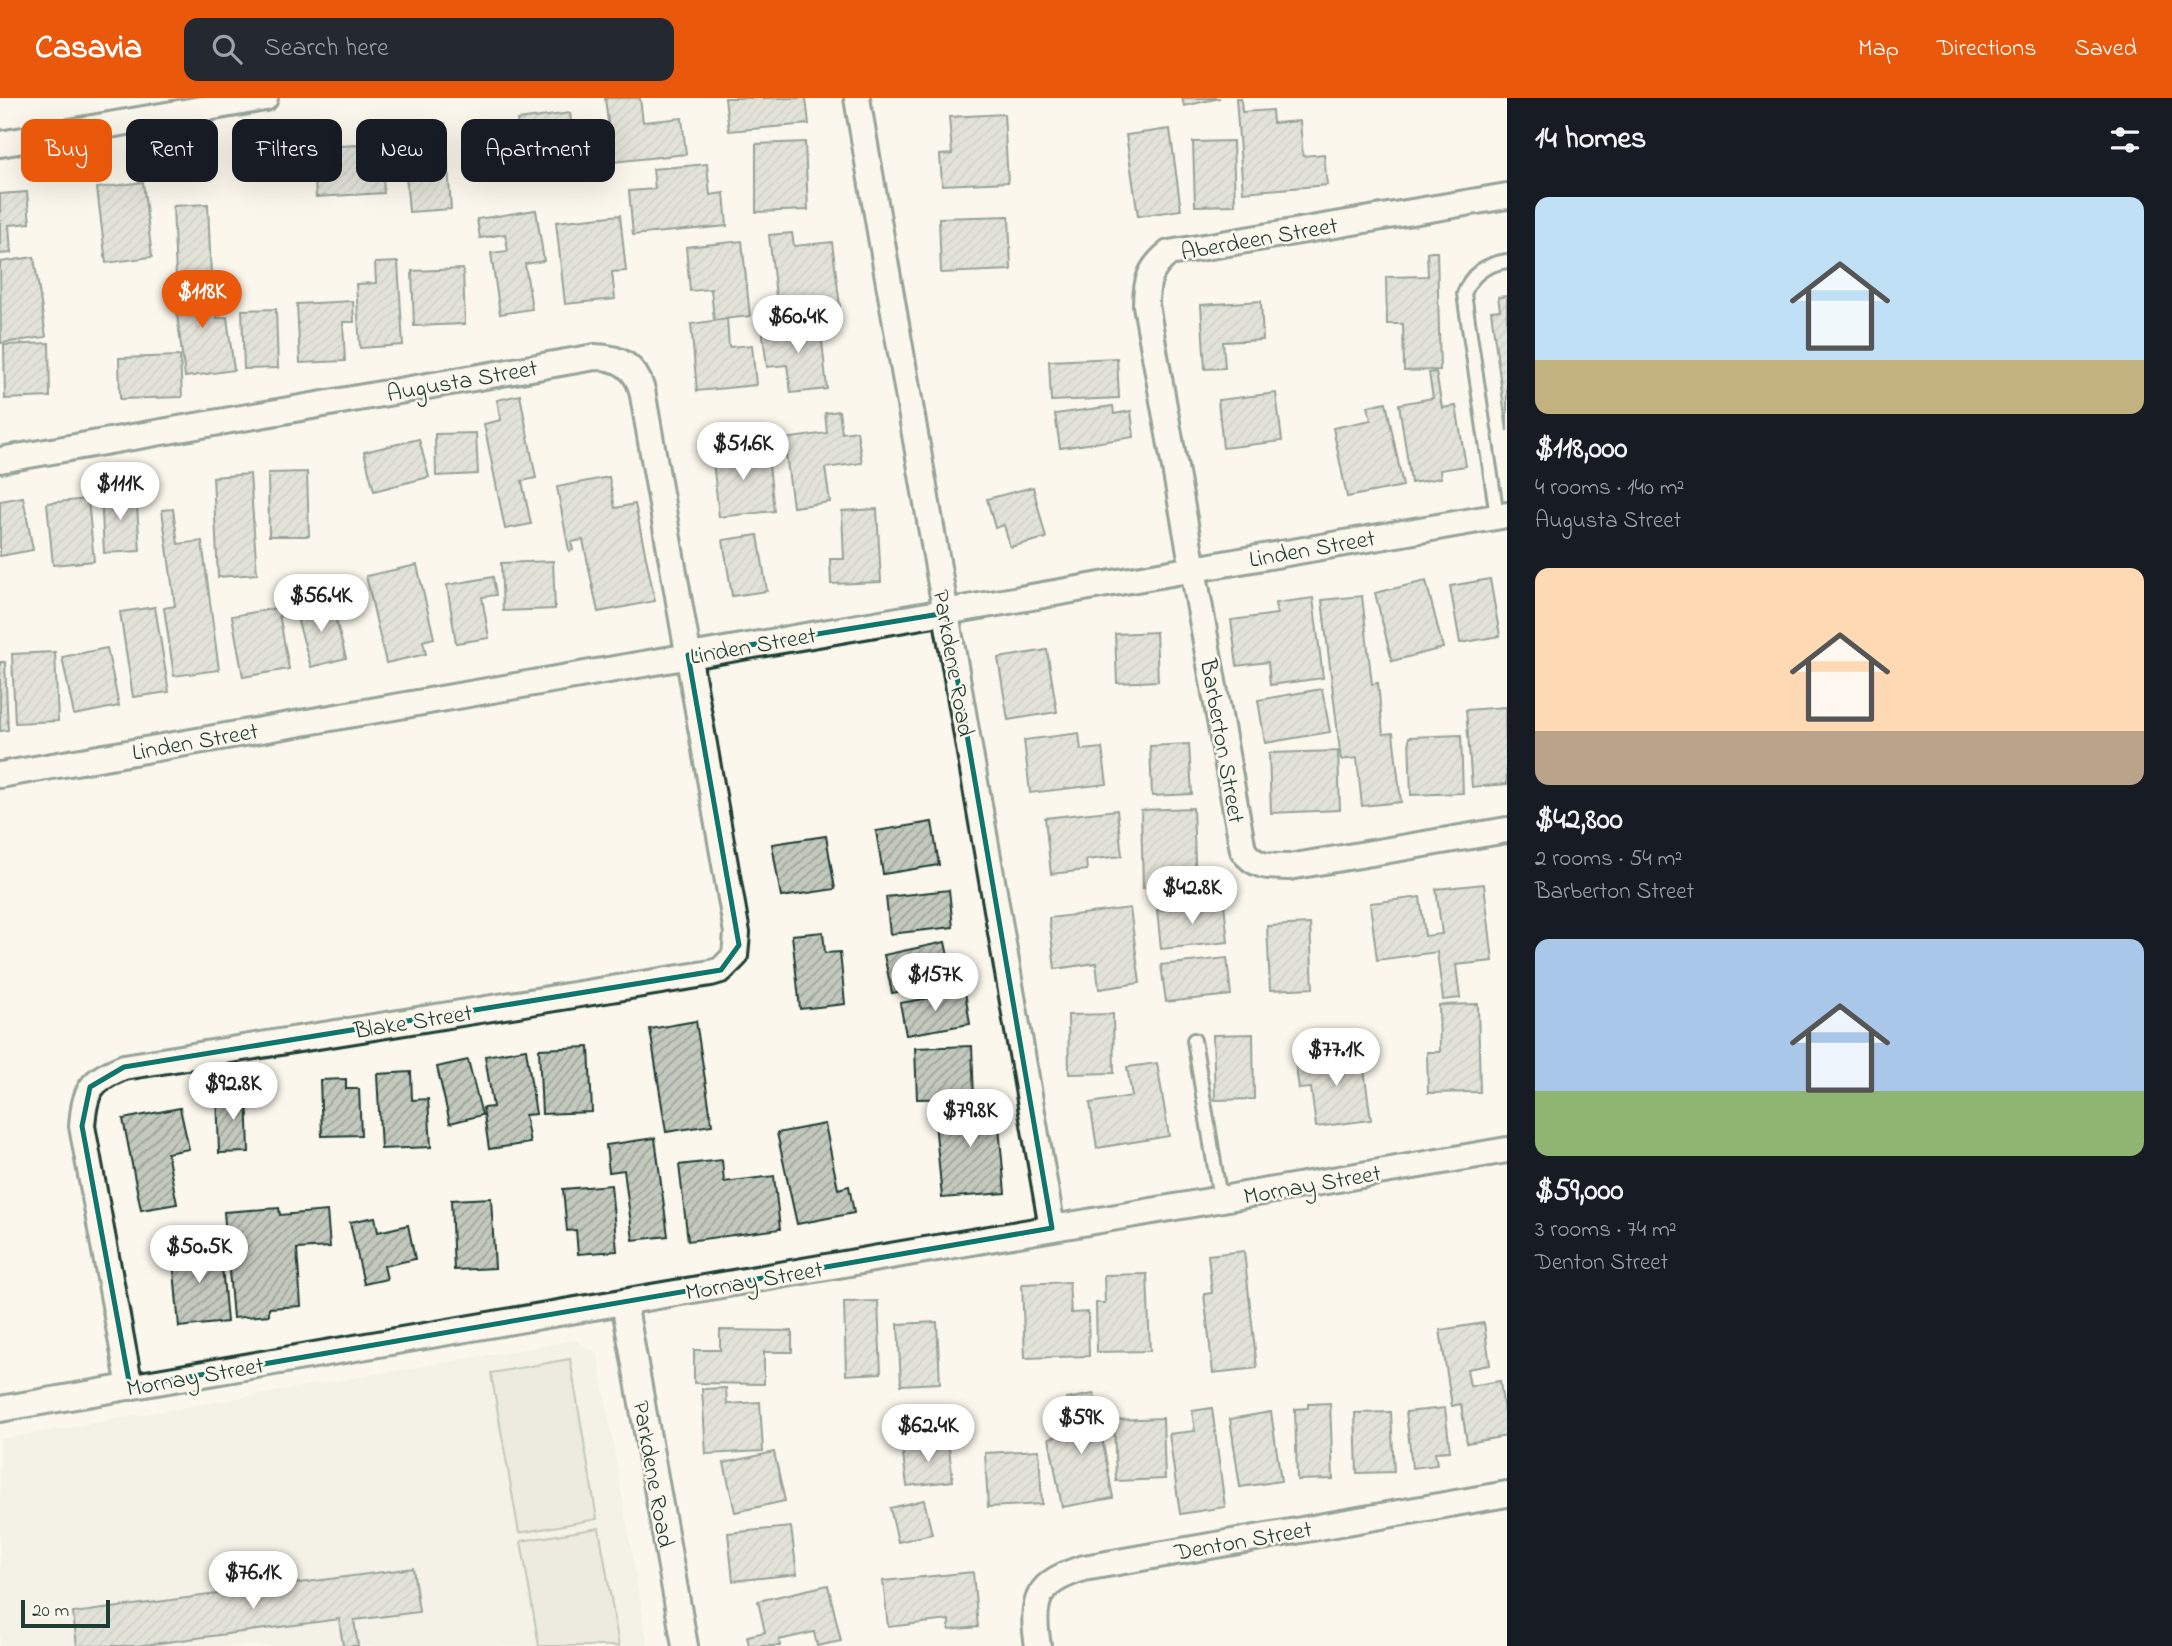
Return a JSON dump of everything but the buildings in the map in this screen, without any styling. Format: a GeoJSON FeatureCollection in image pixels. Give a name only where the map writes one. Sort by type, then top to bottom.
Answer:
{"type":"FeatureCollection","features":[{"type":"Feature","properties":{"kind":"street"},"geometry":{"type":"LineString","coordinates":[[0,144],[265,98]]}},
{"type":"Feature","properties":{"kind":"street","name":"Parkdene Road"},"geometry":{"type":"LineString","coordinates":[[857,98],[1052,1228]]}},
{"type":"Feature","properties":{"kind":"street","name":"Aberdeen Street"},"geometry":{"type":"LineString","coordinates":[[1193,569],[1146,305],[1146,285],[1154,265],[1169,253],[1190,248],[1507,195]]}},
{"type":"Feature","properties":{"kind":"street","name":"Augusta Street"},"geometry":{"type":"LineString","coordinates":[[0,460],[608,357],[631,369],[642,390],[688,656]]}},
{"type":"Feature","properties":{"kind":"street","name":"Linden Street"},"geometry":{"type":"LineString","coordinates":[[0,775],[1502,515]]}},
{"type":"Feature","properties":{"kind":"street","name":"Barberton Street"},"geometry":{"type":"LineString","coordinates":[[1193,569],[1243,850],[1250,861],[1268,867],[1289,867],[1507,830]]}},
{"type":"Feature","properties":{"kind":"street","name":"Blake Street"},"geometry":{"type":"LineString","coordinates":[[130,1387],[82,1126],[84,1104],[90,1087],[102,1076],[124,1067],[711,973],[729,964],[739,945],[688,656]]}},
{"type":"Feature","properties":{"kind":"street","name":"Mornay Street"},"geometry":{"type":"LineString","coordinates":[[0,1409],[1507,1150]]}},
{"type":"Feature","properties":{"kind":"street","name":"Parkdene Road"},"geometry":{"type":"LineString","coordinates":[[624,1302],[685,1646]]}},
{"type":"Feature","properties":{"kind":"street","name":"Denton Street"},"geometry":{"type":"LineString","coordinates":[[1038,1646],[1037,1602],[1044,1586],[1062,1574],[1084,1567],[1507,1494]]}},
{"type":"Feature","properties":{"kind":"lane"},"geometry":{"type":"LineString","coordinates":[[1502,515],[1464,294],[1468,283],[1479,271],[1507,261]]}},
{"type":"Feature","properties":{"kind":"lane"},"geometry":{"type":"LineString","coordinates":[[1194,1040],[1220,1199]]}},
{"type":"Feature","properties":{"kind":"highlighted area"},"geometry":{"type":"Polygon","coordinates":[[[946,613],[1052,1228],[130,1387],[82,1126],[90,1087],[124,1067],[721,970],[739,945],[688,655],[946,613]]]}},
{"type":"Feature","properties":{"kind":"shaded area"},"geometry":{"type":"Polygon","coordinates":[[[575,1340],[598,1354],[648,1646],[0,1646],[0,1439],[575,1340]]]}},
{"type":"Feature","properties":{"kind":"shaded area"},"geometry":{"type":"Polygon","coordinates":[[[570,1359],[597,1519],[519,1533],[491,1373],[570,1359]]]}},
{"type":"Feature","properties":{"kind":"shaded area"},"geometry":{"type":"Polygon","coordinates":[[[599,1528],[619,1646],[539,1646],[521,1541],[599,1528]]]}}]}
